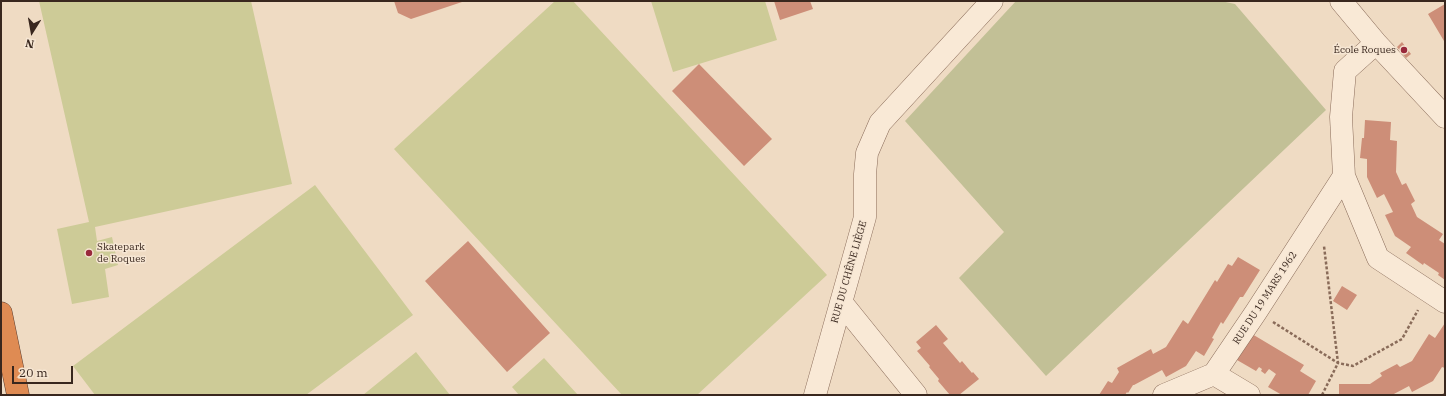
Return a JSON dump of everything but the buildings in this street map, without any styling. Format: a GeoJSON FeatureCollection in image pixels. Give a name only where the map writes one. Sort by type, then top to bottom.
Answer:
{"type":"FeatureCollection","features":[{"type":"Feature","properties":{"kind":"highway"},"geometry":{"type":"LineString","coordinates":[[1,313],[18,395]]}},
{"type":"Feature","properties":{"kind":"street","name":"RUE DU CHÊNE LIÈGE"},"geometry":{"type":"LineString","coordinates":[[815,395],[865,217],[865,174],[867,153],[880,123],[992,1]]}},
{"type":"Feature","properties":{"kind":"street"},"geometry":{"type":"LineString","coordinates":[[1341,1],[1376,43],[1445,117]]}},
{"type":"Feature","properties":{"kind":"street"},"geometry":{"type":"LineString","coordinates":[[1376,43],[1345,71],[1341,117],[1344,176],[1378,258],[1436,297]]}},
{"type":"Feature","properties":{"kind":"street","name":"RUE DU 19 MARS 1962"},"geometry":{"type":"LineString","coordinates":[[1214,374],[1344,176]]}},
{"type":"Feature","properties":{"kind":"street"},"geometry":{"type":"LineString","coordinates":[[841,302],[916,395]]}},
{"type":"Feature","properties":{"kind":"street"},"geometry":{"type":"LineString","coordinates":[[1164,395],[1214,374],[1249,395]]}},
{"type":"Feature","properties":{"kind":"path"},"geometry":{"type":"LineString","coordinates":[[1322,395],[1338,364],[1324,245]]}},
{"type":"Feature","properties":{"kind":"path"},"geometry":{"type":"LineString","coordinates":[[1256,312],[1338,364],[1352,366],[1402,339],[1436,297]]}},
{"type":"Feature","properties":{"kind":"shaded area"},"geometry":{"type":"Polygon","coordinates":[[[39,1],[251,1],[292,184],[95,227],[97,241],[112,237],[118,265],[105,269],[109,297],[72,304],[57,229],[89,222],[39,1]]]}},
{"type":"Feature","properties":{"kind":"shaded area"},"geometry":{"type":"Polygon","coordinates":[[[555,1],[573,1],[827,275],[697,395],[622,395],[394,149],[555,1]]]}},
{"type":"Feature","properties":{"kind":"shaded area"},"geometry":{"type":"Polygon","coordinates":[[[651,1],[765,1],[777,40],[673,72],[651,1]]]}},
{"type":"Feature","properties":{"kind":"shaded area"},"geometry":{"type":"Polygon","coordinates":[[[1016,1],[1221,1],[1235,4],[1326,110],[1046,376],[959,278],[1004,232],[905,121],[1016,1]]]}},
{"type":"Feature","properties":{"kind":"shaded area"},"geometry":{"type":"Polygon","coordinates":[[[315,185],[413,315],[306,395],[95,395],[73,366],[315,185]]]}},
{"type":"Feature","properties":{"kind":"shaded area"},"geometry":{"type":"Polygon","coordinates":[[[416,352],[450,395],[363,395],[416,352]]]}},
{"type":"Feature","properties":{"kind":"shaded area"},"geometry":{"type":"Polygon","coordinates":[[[544,358],[578,395],[519,395],[512,387],[544,358]]]}},
{"type":"Feature","properties":{"kind":"place","name":"École Roques"},"geometry":{"type":"Point","coordinates":[1404,50]}},
{"type":"Feature","properties":{"kind":"place","name":"Skatepark de Roques"},"geometry":{"type":"Point","coordinates":[89,253]}}]}
